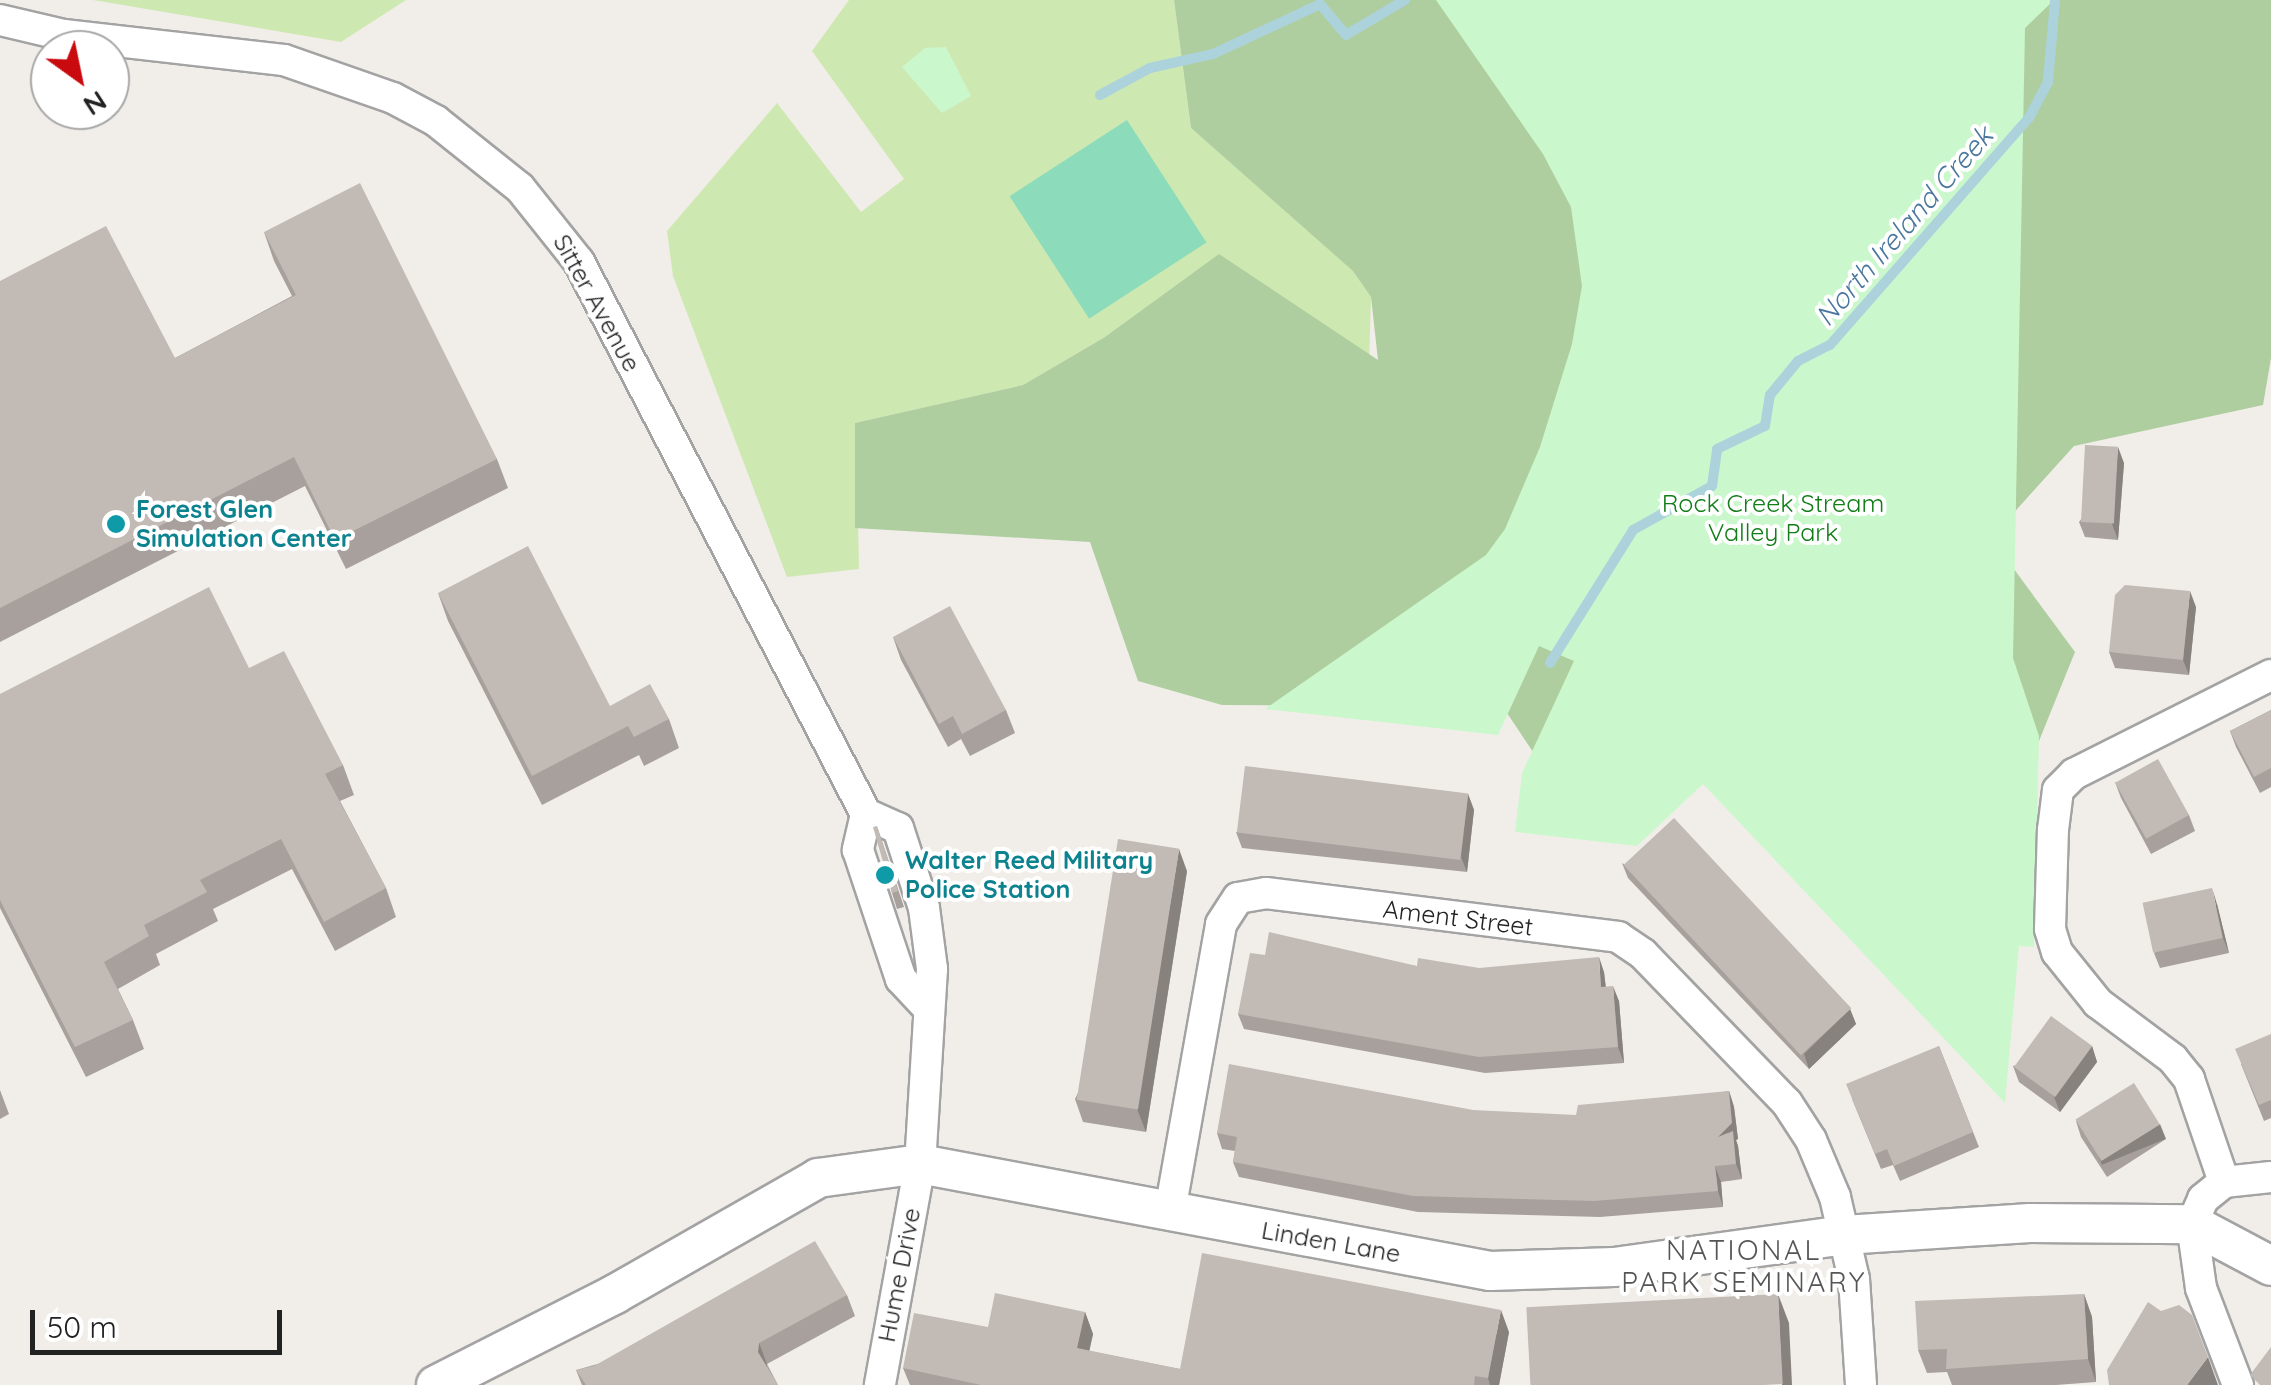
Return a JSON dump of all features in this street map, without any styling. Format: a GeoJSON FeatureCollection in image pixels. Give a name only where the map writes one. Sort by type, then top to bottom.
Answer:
{"type":"FeatureCollection","features":[{"type":"Feature","properties":{"kind":"street","name":"Sitter Avenue"},"geometry":{"type":"LineString","coordinates":[[0,20],[64,35],[224,50],[339,76],[436,121],[520,188],[579,262],[866,814],[898,828],[924,908],[932,969],[926,1006],[920,1164]]}},
{"type":"Feature","properties":{"kind":"street"},"geometry":{"type":"LineString","coordinates":[[2224,1182],[2189,1079],[2173,1058],[2098,1003],[2056,952],[2050,929],[2054,830],[2058,790],[2074,774],[2271,675]]}},
{"type":"Feature","properties":{"kind":"street"},"geometry":{"type":"LineString","coordinates":[[866,814],[858,850],[901,979],[926,1006]]}},
{"type":"Feature","properties":{"kind":"street","name":"Ament Street"},"geometry":{"type":"LineString","coordinates":[[1170,1211],[1222,924],[1238,898],[1266,893],[1632,943],[1787,1104],[1828,1178],[1854,1279],[1861,1385]]}},
{"type":"Feature","properties":{"kind":"street","name":"Linden Lane"},"geometry":{"type":"LineString","coordinates":[[436,1385],[615,1294],[818,1178],[920,1164],[1490,1271],[1614,1267],[1844,1234],[2030,1223],[2192,1224],[2271,1266]]}},
{"type":"Feature","properties":{"kind":"street","name":"Hume Drive"},"geometry":{"type":"LineString","coordinates":[[880,1385],[920,1164]]}},
{"type":"Feature","properties":{"kind":"street"},"geometry":{"type":"LineString","coordinates":[[2238,1385],[2201,1288],[2192,1224],[2203,1200],[2224,1182],[2271,1177]]}},
{"type":"Feature","properties":{"kind":"green space"},"geometry":{"type":"Polygon","coordinates":[[[93,0],[406,0],[341,42],[93,0]]]}},
{"type":"Feature","properties":{"kind":"green space"},"geometry":{"type":"Polygon","coordinates":[[[849,0],[1174,0],[1191,128],[1353,270],[1371,297],[1369,369],[1105,337],[1023,385],[856,423],[859,569],[787,577],[673,276],[667,231],[777,103],[861,212],[904,179],[812,51],[849,0]]]}},
{"type":"Feature","properties":{"kind":"green space"},"geometry":{"type":"Polygon","coordinates":[[[1174,0],[2271,0],[2271,358],[2263,405],[2074,446],[1991,538],[2075,652],[2018,793],[1702,765],[1541,764],[1503,707],[1222,705],[1138,681],[1090,542],[855,528],[855,423],[1023,385],[1105,337],[1219,254],[1378,360],[1371,297],[1353,271],[1191,128],[1174,0]]]}},
{"type":"Feature","properties":{"kind":"green space","name":"Rock Creek Stream Valley Park"},"geometry":{"type":"Polygon","coordinates":[[[1436,0],[2054,0],[2025,28],[2013,658],[2039,736],[2034,947],[2019,946],[2005,1103],[1703,784],[1637,846],[1515,832],[1522,773],[1574,661],[1539,646],[1498,735],[1265,709],[1486,555],[1505,529],[1540,447],[1572,344],[1582,286],[1571,207],[1543,154],[1436,0]]]}},
{"type":"Feature","properties":{"kind":"green space"},"geometry":{"type":"Polygon","coordinates":[[[946,47],[971,96],[942,113],[902,67],[925,48],[946,47]]]}},
{"type":"Feature","properties":{"kind":"green space"},"geometry":{"type":"Polygon","coordinates":[[[1127,120],[1207,242],[1089,319],[1010,196],[1127,120]]]}},
{"type":"Feature","properties":{"kind":"building","name":"Forest Glen Simulation Center"},"geometry":{"type":"Polygon","coordinates":[[[360,183],[497,459],[335,540],[294,457],[0,608],[0,281],[106,226],[175,358],[296,295],[264,232],[360,183]]]}},
{"type":"Feature","properties":{"kind":"building"},"geometry":{"type":"Polygon","coordinates":[[[2085,445],[2118,447],[2114,524],[2081,522],[2085,445]]]}},
{"type":"Feature","properties":{"kind":"building"},"geometry":{"type":"Polygon","coordinates":[[[528,546],[610,706],[650,684],[669,719],[634,737],[628,726],[532,776],[438,593],[528,546]]]}},
{"type":"Feature","properties":{"kind":"building"},"geometry":{"type":"Polygon","coordinates":[[[2125,585],[2190,591],[2183,660],[2109,652],[2115,595],[2125,585]]]}},
{"type":"Feature","properties":{"kind":"building"},"geometry":{"type":"Polygon","coordinates":[[[209,587],[249,668],[284,651],[343,765],[325,774],[386,888],[324,922],[281,839],[200,880],[207,892],[144,925],[149,936],[104,962],[133,1020],[75,1047],[0,900],[0,694],[209,587]]]}},
{"type":"Feature","properties":{"kind":"building"},"geometry":{"type":"Polygon","coordinates":[[[950,606],[1006,710],[962,734],[953,716],[939,724],[893,637],[950,606]]]}},
{"type":"Feature","properties":{"kind":"building"},"geometry":{"type":"Polygon","coordinates":[[[2271,710],[2271,768],[2254,777],[2230,731],[2271,710]]]}},
{"type":"Feature","properties":{"kind":"building"},"geometry":{"type":"Polygon","coordinates":[[[2158,759],[2189,815],[2146,839],[2115,783],[2158,759]]]}},
{"type":"Feature","properties":{"kind":"building"},"geometry":{"type":"Polygon","coordinates":[[[1245,766],[1468,793],[1460,860],[1237,833],[1245,766]]]}},
{"type":"Feature","properties":{"kind":"building"},"geometry":{"type":"Polygon","coordinates":[[[1674,818],[1851,1008],[1801,1055],[1624,865],[1674,818]]]}},
{"type":"Feature","properties":{"kind":"building"},"geometry":{"type":"Polygon","coordinates":[[[877,826],[898,891],[892,893],[873,827],[877,826]]]}},
{"type":"Feature","properties":{"kind":"building"},"geometry":{"type":"Polygon","coordinates":[[[1118,839],[1179,849],[1138,1109],[1077,1100],[1118,839]]]}},
{"type":"Feature","properties":{"kind":"building"},"geometry":{"type":"Polygon","coordinates":[[[2212,888],[2223,938],[2153,953],[2143,903],[2212,888]]]}},
{"type":"Feature","properties":{"kind":"building"},"geometry":{"type":"Polygon","coordinates":[[[1269,932],[1417,966],[1418,958],[1479,968],[1599,957],[1601,987],[1613,986],[1618,1047],[1479,1057],[1238,1014],[1250,953],[1265,955],[1269,932]]]}},
{"type":"Feature","properties":{"kind":"building"},"geometry":{"type":"Polygon","coordinates":[[[2051,1016],[2092,1046],[2055,1097],[2014,1067],[2051,1016]]]}},
{"type":"Feature","properties":{"kind":"building"},"geometry":{"type":"Polygon","coordinates":[[[2271,1034],[2271,1100],[2259,1105],[2235,1049],[2271,1034]]]}},
{"type":"Feature","properties":{"kind":"building"},"geometry":{"type":"Polygon","coordinates":[[[1939,1046],[1973,1132],[1894,1166],[1887,1149],[1875,1154],[1846,1084],[1939,1046]]]}},
{"type":"Feature","properties":{"kind":"building"},"geometry":{"type":"Polygon","coordinates":[[[1229,1064],[1473,1110],[1576,1115],[1578,1105],[1729,1091],[1732,1123],[1718,1137],[1733,1131],[1736,1164],[1715,1166],[1718,1191],[1594,1201],[1413,1196],[1233,1162],[1237,1137],[1217,1133],[1229,1064]]]}},
{"type":"Feature","properties":{"kind":"building"},"geometry":{"type":"Polygon","coordinates":[[[2134,1083],[2160,1125],[2101,1161],[2075,1120],[2134,1083]]]}},
{"type":"Feature","properties":{"kind":"building"},"geometry":{"type":"Polygon","coordinates":[[[815,1241],[847,1295],[759,1343],[758,1352],[778,1385],[586,1385],[576,1370],[594,1366],[815,1241]]]}},
{"type":"Feature","properties":{"kind":"building"},"geometry":{"type":"Polygon","coordinates":[[[1202,1253],[1501,1310],[1488,1378],[1475,1376],[1474,1385],[981,1385],[903,1368],[914,1313],[988,1327],[995,1293],[1085,1312],[1077,1348],[1180,1369],[1202,1253]]]}},
{"type":"Feature","properties":{"kind":"building"},"geometry":{"type":"Polygon","coordinates":[[[1778,1294],[1783,1384],[1530,1385],[1526,1307],[1778,1294]]]}},
{"type":"Feature","properties":{"kind":"building"},"geometry":{"type":"Polygon","coordinates":[[[2084,1294],[2088,1359],[1946,1369],[1947,1349],[1918,1350],[1915,1301],[2084,1294]]]}},
{"type":"Feature","properties":{"kind":"building"},"geometry":{"type":"Polygon","coordinates":[[[2148,1302],[2161,1311],[2179,1305],[2192,1315],[2208,1357],[2187,1385],[2109,1385],[2107,1370],[2148,1302]]]}},
{"type":"Feature","properties":{"kind":"building"},"geometry":{"type":"Polygon","coordinates":[[[2271,1347],[2271,1385],[2260,1385],[2250,1375],[2271,1347]]]}},
{"type":"Feature","properties":{"kind":"waterway"},"geometry":{"type":"LineString","coordinates":[[1100,95],[1150,68],[1213,54],[1320,4],[1346,35],[1405,0]]}},
{"type":"Feature","properties":{"kind":"waterway","name":"North Ireland Creek"},"geometry":{"type":"LineString","coordinates":[[1550,663],[1633,530],[1712,486],[1717,449],[1765,426],[1770,395],[1798,361],[1830,345],[2029,118],[2048,82],[2055,0]]}},
{"type":"Feature","properties":{"kind":"place","name":"Forest Glen Simulation Center"},"geometry":{"type":"Point","coordinates":[116,524]}},
{"type":"Feature","properties":{"kind":"place","name":"Walter Reed Military Police Station"},"geometry":{"type":"Point","coordinates":[885,875]}},
{"type":"Feature","properties":{"kind":"district","name":"NATIONAL PARK SEMINARY"},"geometry":{"type":"Point","coordinates":[1744,1266]}}]}
